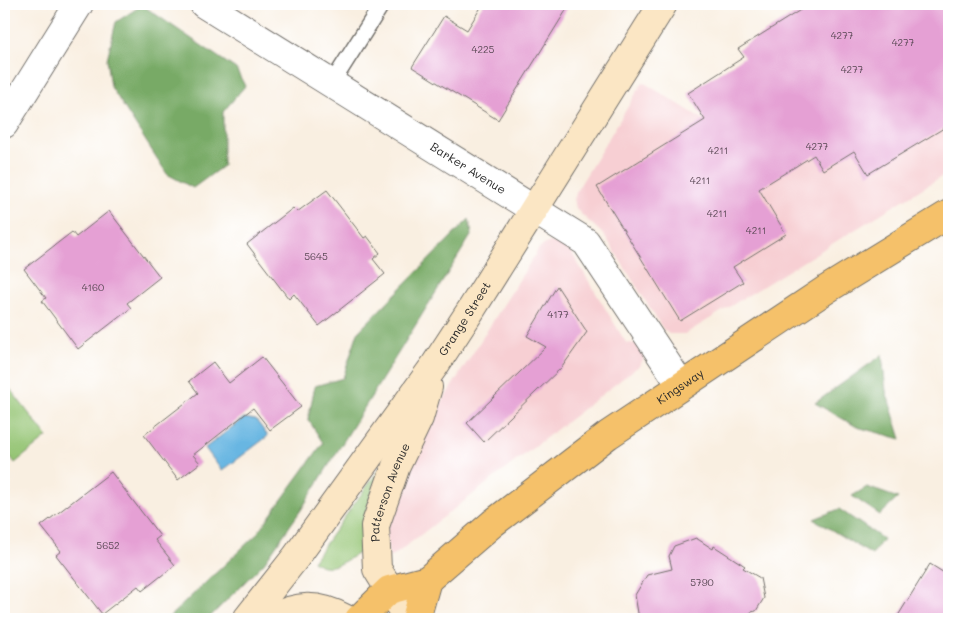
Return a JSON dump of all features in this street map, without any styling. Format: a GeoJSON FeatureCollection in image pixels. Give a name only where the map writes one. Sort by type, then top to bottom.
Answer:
{"type":"FeatureCollection","features":[{"type":"Feature","properties":{"kind":"main road","name":"Kingsway"},"geometry":{"type":"LineString","coordinates":[[359,619],[389,590],[427,580],[493,523],[608,435],[827,289],[949,214]]}},
{"type":"Feature","properties":{"kind":"main road"},"geometry":{"type":"LineString","coordinates":[[416,619],[427,580]]}},
{"type":"Feature","properties":{"kind":"street"},"geometry":{"type":"LineString","coordinates":[[4,124],[79,4]]}},
{"type":"Feature","properties":{"kind":"street","name":"Barker Avenue"},"geometry":{"type":"LineString","coordinates":[[204,4],[586,242],[681,385]]}},
{"type":"Feature","properties":{"kind":"street","name":"Grange Street"},"geometry":{"type":"LineString","coordinates":[[247,619],[296,557],[435,365],[663,4]]}},
{"type":"Feature","properties":{"kind":"street","name":"Patterson Avenue"},"geometry":{"type":"LineString","coordinates":[[408,619],[377,569],[375,526],[396,466],[419,418],[435,365]]}},
{"type":"Feature","properties":{"kind":"street"},"geometry":{"type":"LineString","coordinates":[[269,619],[280,613],[302,607],[315,607],[335,613],[346,619]]}},
{"type":"Feature","properties":{"kind":"lane"},"geometry":{"type":"LineString","coordinates":[[332,83],[382,4]]}},
{"type":"Feature","properties":{"kind":"shaded area"},"geometry":{"type":"Polygon","coordinates":[[[949,50],[949,172],[685,334],[669,334],[663,329],[605,236],[576,208],[574,200],[577,190],[643,82],[722,131],[783,151],[949,50]]]}},
{"type":"Feature","properties":{"kind":"shaded area"},"geometry":{"type":"Polygon","coordinates":[[[550,242],[565,245],[570,250],[625,341],[638,344],[644,353],[643,360],[640,365],[392,557],[389,557],[385,528],[423,432],[540,247],[550,242]]]}},
{"type":"Feature","properties":{"kind":"green space"},"geometry":{"type":"Polygon","coordinates":[[[142,5],[236,69],[245,86],[223,112],[223,166],[193,188],[167,174],[111,87],[107,59],[116,22],[142,5]]]}},
{"type":"Feature","properties":{"kind":"green space"},"geometry":{"type":"Polygon","coordinates":[[[469,219],[472,234],[301,510],[264,563],[208,619],[167,619],[256,535],[323,443],[308,419],[315,386],[343,378],[358,332],[469,219]]]}},
{"type":"Feature","properties":{"kind":"green space"},"geometry":{"type":"Polygon","coordinates":[[[882,355],[886,391],[901,439],[857,427],[815,403],[882,355]]]}},
{"type":"Feature","properties":{"kind":"green space"},"geometry":{"type":"Polygon","coordinates":[[[4,381],[47,437],[15,463],[4,448],[4,381]]]}},
{"type":"Feature","properties":{"kind":"green space"},"geometry":{"type":"Polygon","coordinates":[[[380,468],[367,509],[361,552],[337,565],[319,565],[313,561],[380,468]]]}},
{"type":"Feature","properties":{"kind":"green space"},"geometry":{"type":"Polygon","coordinates":[[[867,487],[898,498],[880,515],[852,496],[867,487]]]}},
{"type":"Feature","properties":{"kind":"green space"},"geometry":{"type":"Polygon","coordinates":[[[839,509],[883,539],[872,555],[814,519],[839,509]]]}},
{"type":"Feature","properties":{"kind":"water"},"geometry":{"type":"Polygon","coordinates":[[[244,418],[256,420],[268,436],[222,471],[205,448],[244,418]]]}},
{"type":"Feature","properties":{"kind":"building"},"geometry":{"type":"Polygon","coordinates":[[[483,4],[570,4],[498,120],[412,67],[444,16],[467,30],[483,4]]]}},
{"type":"Feature","properties":{"kind":"building"},"geometry":{"type":"Polygon","coordinates":[[[810,4],[949,4],[949,125],[868,174],[854,151],[823,170],[814,155],[759,189],[786,234],[733,267],[743,282],[680,321],[597,187],[705,120],[688,93],[744,57],[738,49],[810,4]]]}},
{"type":"Feature","properties":{"kind":"building"},"geometry":{"type":"Polygon","coordinates":[[[327,190],[364,238],[367,236],[380,253],[373,259],[385,274],[319,326],[294,294],[289,299],[247,244],[293,208],[297,212],[327,190]]]}},
{"type":"Feature","properties":{"kind":"building"},"geometry":{"type":"Polygon","coordinates":[[[109,211],[160,277],[127,303],[131,308],[78,349],[42,301],[46,298],[24,269],[72,232],[76,237],[109,211]]]}},
{"type":"Feature","properties":{"kind":"building"},"geometry":{"type":"Polygon","coordinates":[[[557,286],[587,332],[562,367],[484,442],[467,423],[546,347],[527,336],[557,286]]]}},
{"type":"Feature","properties":{"kind":"building"},"geometry":{"type":"Polygon","coordinates":[[[262,357],[301,407],[270,430],[253,408],[193,455],[200,463],[178,480],[144,435],[198,393],[189,381],[213,362],[229,383],[262,357]]]}},
{"type":"Feature","properties":{"kind":"building"},"geometry":{"type":"Polygon","coordinates":[[[111,472],[160,536],[155,540],[175,565],[142,591],[138,586],[102,614],[56,555],[61,551],[41,526],[111,472]]]}},
{"type":"Feature","properties":{"kind":"building"},"geometry":{"type":"Polygon","coordinates":[[[696,538],[713,549],[714,546],[760,578],[764,598],[756,611],[751,612],[746,619],[639,619],[635,595],[647,575],[672,569],[669,556],[674,546],[696,538]]]}},
{"type":"Feature","properties":{"kind":"building"},"geometry":{"type":"Polygon","coordinates":[[[930,564],[949,576],[949,619],[896,619],[930,564]]]}}]}
